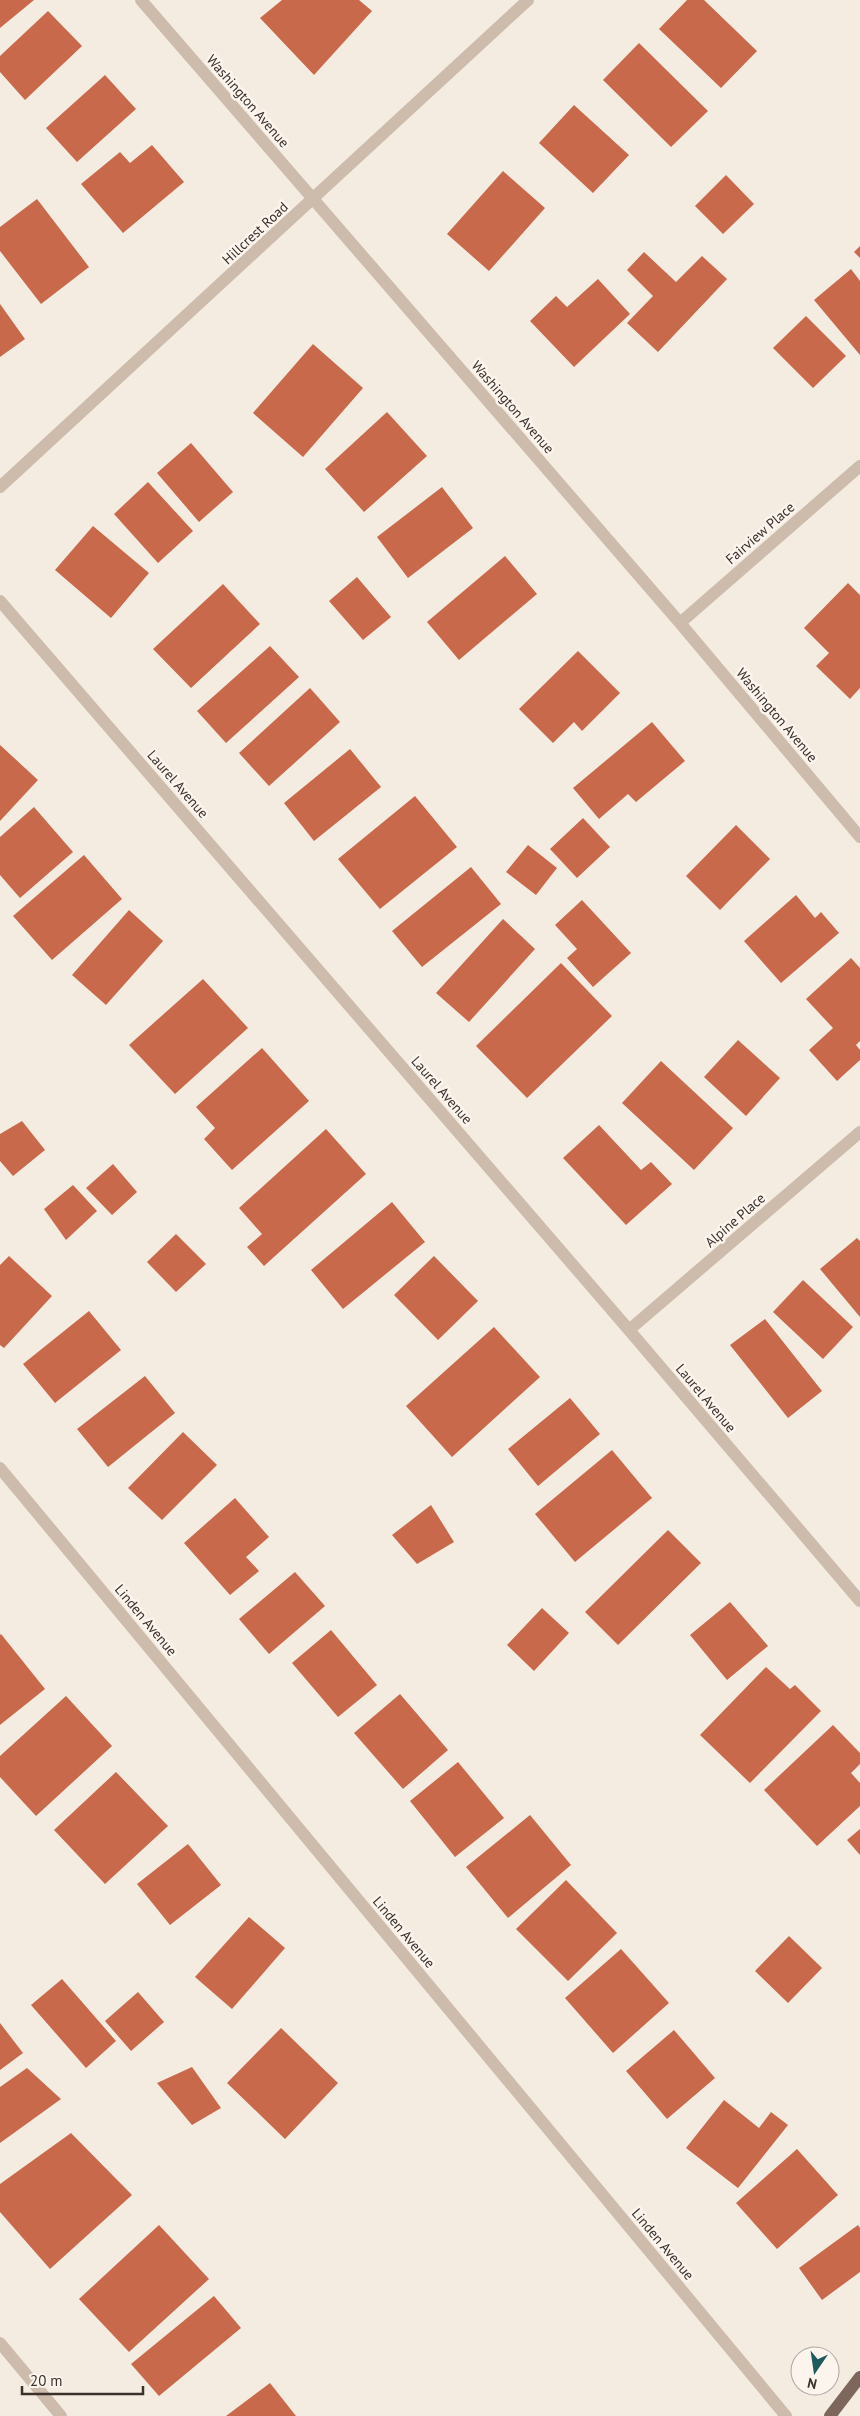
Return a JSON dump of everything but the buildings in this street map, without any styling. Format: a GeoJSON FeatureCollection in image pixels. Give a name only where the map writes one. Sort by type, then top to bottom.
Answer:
{"type":"FeatureCollection","features":[{"type":"Feature","properties":{"kind":"main road"},"geometry":{"type":"LineString","coordinates":[[830,2416],[860,2376]]}},
{"type":"Feature","properties":{"kind":"street","name":"Washington Avenue"},"geometry":{"type":"LineString","coordinates":[[141,0],[680,623],[860,837]]}},
{"type":"Feature","properties":{"kind":"street","name":"Hillcrest Road"},"geometry":{"type":"LineString","coordinates":[[0,487],[528,0]]}},
{"type":"Feature","properties":{"kind":"street","name":"Fairview Place"},"geometry":{"type":"LineString","coordinates":[[680,623],[860,466]]}},
{"type":"Feature","properties":{"kind":"street","name":"Laurel Avenue"},"geometry":{"type":"LineString","coordinates":[[0,601],[629,1330],[860,1601]]}},
{"type":"Feature","properties":{"kind":"street","name":"Alpine Place"},"geometry":{"type":"LineString","coordinates":[[629,1330],[860,1132]]}},
{"type":"Feature","properties":{"kind":"street","name":"Linden Avenue"},"geometry":{"type":"LineString","coordinates":[[0,1468],[786,2416]]}},
{"type":"Feature","properties":{"kind":"street"},"geometry":{"type":"LineString","coordinates":[[0,2343],[61,2416]]}}]}
